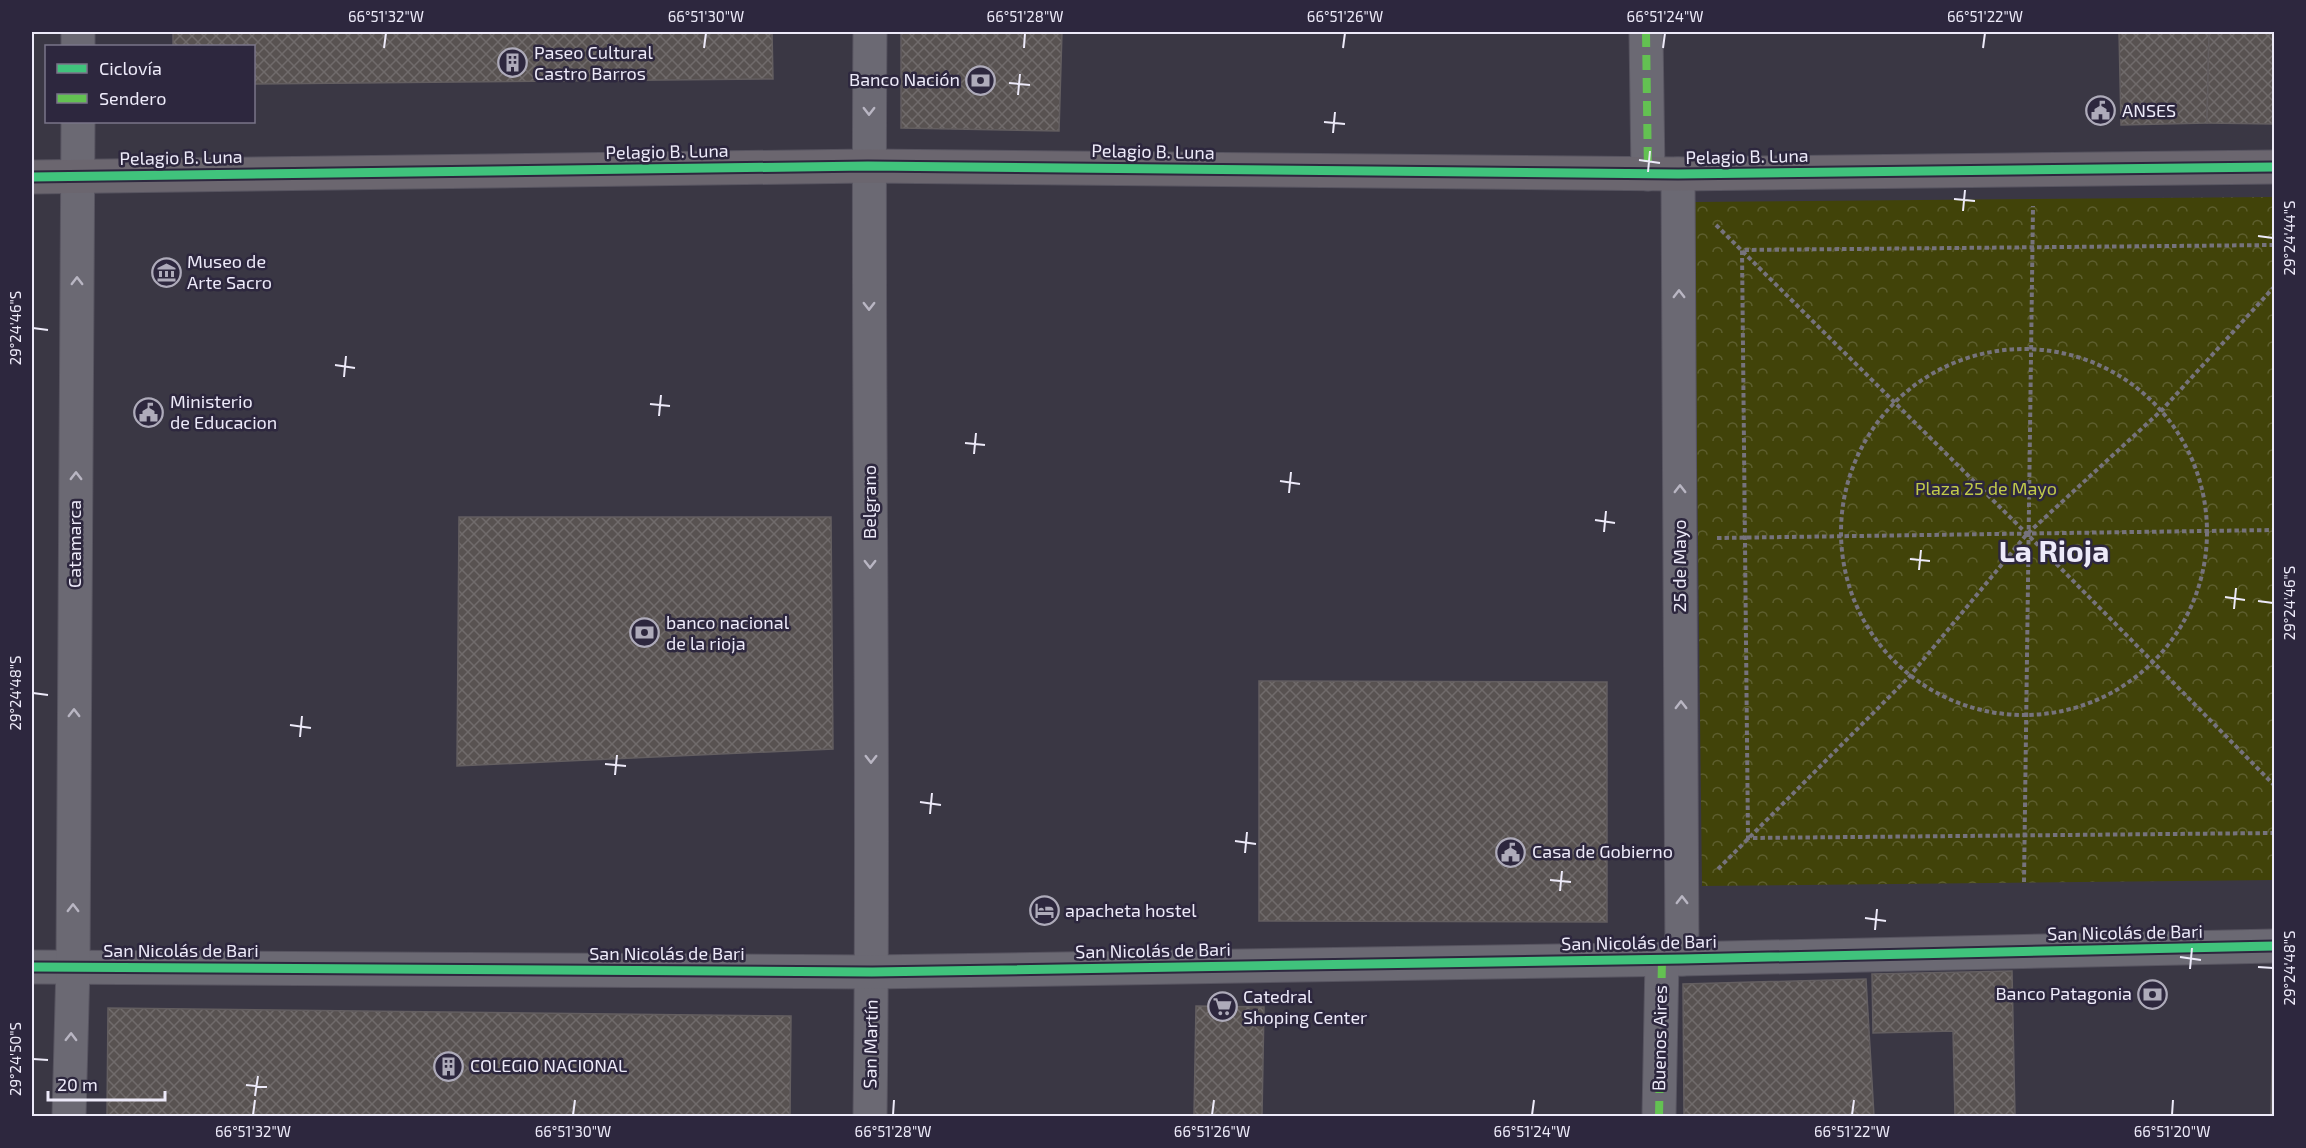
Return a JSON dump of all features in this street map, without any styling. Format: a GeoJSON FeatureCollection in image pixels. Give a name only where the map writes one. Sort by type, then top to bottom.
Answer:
{"type":"FeatureCollection","features":[{"type":"Feature","properties":{"kind":"street","name":"Belgrano"},"geometry":{"type":"LineString","coordinates":[[870,32],[868,166],[872,972]]}},
{"type":"Feature","properties":{"kind":"street","name":"25 de Mayo"},"geometry":{"type":"LineString","coordinates":[[1646,32],[1663,174],[1680,538],[1672,959]]}},
{"type":"Feature","properties":{"kind":"street","name":"Catamarca"},"geometry":{"type":"LineString","coordinates":[[69,1116],[73,966],[78,123]]}},
{"type":"Feature","properties":{"kind":"street","name":"Pelagio B. Luna"},"geometry":{"type":"LineString","coordinates":[[32,177],[868,166],[1663,174],[2274,167]]}},
{"type":"Feature","properties":{"kind":"street","name":"San Nicolás de Bari"},"geometry":{"type":"LineString","coordinates":[[32,967],[872,972],[1672,959],[2274,946]]}},
{"type":"Feature","properties":{"kind":"street","name":"Buenos Aires"},"geometry":{"type":"LineString","coordinates":[[1659,1116],[1672,959]]}},
{"type":"Feature","properties":{"kind":"street","name":"San Martín"},"geometry":{"type":"LineString","coordinates":[[870,1116],[872,972]]}},
{"type":"Feature","properties":{"kind":"path"},"geometry":{"type":"LineString","coordinates":[[2024,882],[2027,534],[2034,170]]}},
{"type":"Feature","properties":{"kind":"path"},"geometry":{"type":"LineString","coordinates":[[1710,218],[1895,400],[2274,785]]}},
{"type":"Feature","properties":{"kind":"path"},"geometry":{"type":"LineString","coordinates":[[1742,250],[2274,245]]}},
{"type":"Feature","properties":{"kind":"path"},"geometry":{"type":"LineString","coordinates":[[1742,250],[1748,838]]}},
{"type":"Feature","properties":{"kind":"path"},"geometry":{"type":"LineString","coordinates":[[1717,870],[1909,677],[2027,534],[2162,410],[2274,287]]}},
{"type":"Feature","properties":{"kind":"path"},"geometry":{"type":"LineString","coordinates":[[2031,349],[2080,357],[2124,378],[2162,410],[2187,447],[2191,457],[2202,488],[2208,531],[2202,579],[2184,624],[2154,662],[2117,691],[2073,710],[2026,716],[1964,707],[1909,677],[1872,638],[1848,589],[1838,536],[1845,486],[1863,440],[1895,400],[1935,371],[1981,353],[2031,349]]}},
{"type":"Feature","properties":{"kind":"path"},"geometry":{"type":"LineString","coordinates":[[1680,538],[2274,530]]}},
{"type":"Feature","properties":{"kind":"path"},"geometry":{"type":"LineString","coordinates":[[1748,838],[2274,832]]}},
{"type":"Feature","properties":{"kind":"green space","name":"Plaza 25 de Mayo"},"geometry":{"type":"Polygon","coordinates":[[[2274,197],[2274,880],[1702,886],[1694,202],[2274,197]]]}},
{"type":"Feature","properties":{"kind":"building","name":"Paseo Cultural Castro Barros"},"geometry":{"type":"Polygon","coordinates":[[[173,32],[772,32],[773,79],[255,84],[255,45],[173,45],[173,32]]]}},
{"type":"Feature","properties":{"kind":"building","name":"Banco Nación"},"geometry":{"type":"Polygon","coordinates":[[[901,32],[1062,32],[1059,131],[901,128],[901,32]]]}},
{"type":"Feature","properties":{"kind":"building"},"geometry":{"type":"Polygon","coordinates":[[[2119,32],[2209,32],[2207,123],[2121,125],[2119,32]]]}},
{"type":"Feature","properties":{"kind":"building"},"geometry":{"type":"Polygon","coordinates":[[[2209,32],[2274,32],[2274,124],[2207,123],[2209,32]]]}},
{"type":"Feature","properties":{"kind":"building","name":"banco nacional de la rioja"},"geometry":{"type":"Polygon","coordinates":[[[459,517],[831,517],[833,749],[457,766],[459,517]]]}},
{"type":"Feature","properties":{"kind":"building","name":"Casa de Gobierno"},"geometry":{"type":"Polygon","coordinates":[[[1259,681],[1607,682],[1607,922],[1259,921],[1259,681]]]}},
{"type":"Feature","properties":{"kind":"building"},"geometry":{"type":"Polygon","coordinates":[[[2274,962],[2274,1116],[2271,1116],[2274,962]]]}},
{"type":"Feature","properties":{"kind":"building"},"geometry":{"type":"Polygon","coordinates":[[[2012,971],[2015,1116],[1955,1116],[1953,1031],[1873,1033],[1872,974],[2012,971]]]}},
{"type":"Feature","properties":{"kind":"building"},"geometry":{"type":"Polygon","coordinates":[[[1866,979],[1874,1116],[1684,1116],[1683,984],[1866,979]]]}},
{"type":"Feature","properties":{"kind":"building"},"geometry":{"type":"Polygon","coordinates":[[[1196,1006],[1264,1007],[1262,1116],[1194,1116],[1196,1006]]]}},
{"type":"Feature","properties":{"kind":"building","name":"COLEGIO NACIONAL"},"geometry":{"type":"Polygon","coordinates":[[[108,1008],[791,1016],[790,1116],[107,1116],[108,1008]]]}},
{"type":"Feature","properties":{"kind":"marked path"},"geometry":{"type":"LineString","coordinates":[[1646,32],[1648,174]]}},
{"type":"Feature","properties":{"kind":"marked path"},"geometry":{"type":"LineString","coordinates":[[1659,1116],[1662,959]]}},
{"type":"Feature","properties":{"kind":"cycle path"},"geometry":{"type":"LineString","coordinates":[[32,177],[868,166],[1678,174],[2274,167]]}},
{"type":"Feature","properties":{"kind":"cycle path"},"geometry":{"type":"LineString","coordinates":[[32,967],[872,972],[1682,959],[2274,946]]}},
{"type":"Feature","properties":{"kind":"place","name":"Paseo Cultural Castro Barros"},"geometry":{"type":"Point","coordinates":[513,63]}},
{"type":"Feature","properties":{"kind":"place","name":"Banco Nación"},"geometry":{"type":"Point","coordinates":[981,80]}},
{"type":"Feature","properties":{"kind":"place","name":"ANSES"},"geometry":{"type":"Point","coordinates":[2101,111]}},
{"type":"Feature","properties":{"kind":"place","name":"Museo de Arte Sacro"},"geometry":{"type":"Point","coordinates":[166,272]}},
{"type":"Feature","properties":{"kind":"place","name":"Ministerio de Educacion"},"geometry":{"type":"Point","coordinates":[149,412]}},
{"type":"Feature","properties":{"kind":"place","name":"banco nacional de la rioja"},"geometry":{"type":"Point","coordinates":[645,633]}},
{"type":"Feature","properties":{"kind":"place","name":"Casa de Gobierno"},"geometry":{"type":"Point","coordinates":[1511,852]}},
{"type":"Feature","properties":{"kind":"place","name":"apacheta hostel"},"geometry":{"type":"Point","coordinates":[1044,911]}},
{"type":"Feature","properties":{"kind":"place","name":"Banco Patagonia"},"geometry":{"type":"Point","coordinates":[2153,994]}},
{"type":"Feature","properties":{"kind":"place","name":"Catedral Shoping Center"},"geometry":{"type":"Point","coordinates":[1222,1007]}},
{"type":"Feature","properties":{"kind":"place","name":"COLEGIO NACIONAL"},"geometry":{"type":"Point","coordinates":[449,1066]}},
{"type":"Feature","properties":{"kind":"district","name":"La Rioja"},"geometry":{"type":"Point","coordinates":[2054,552]}}]}
